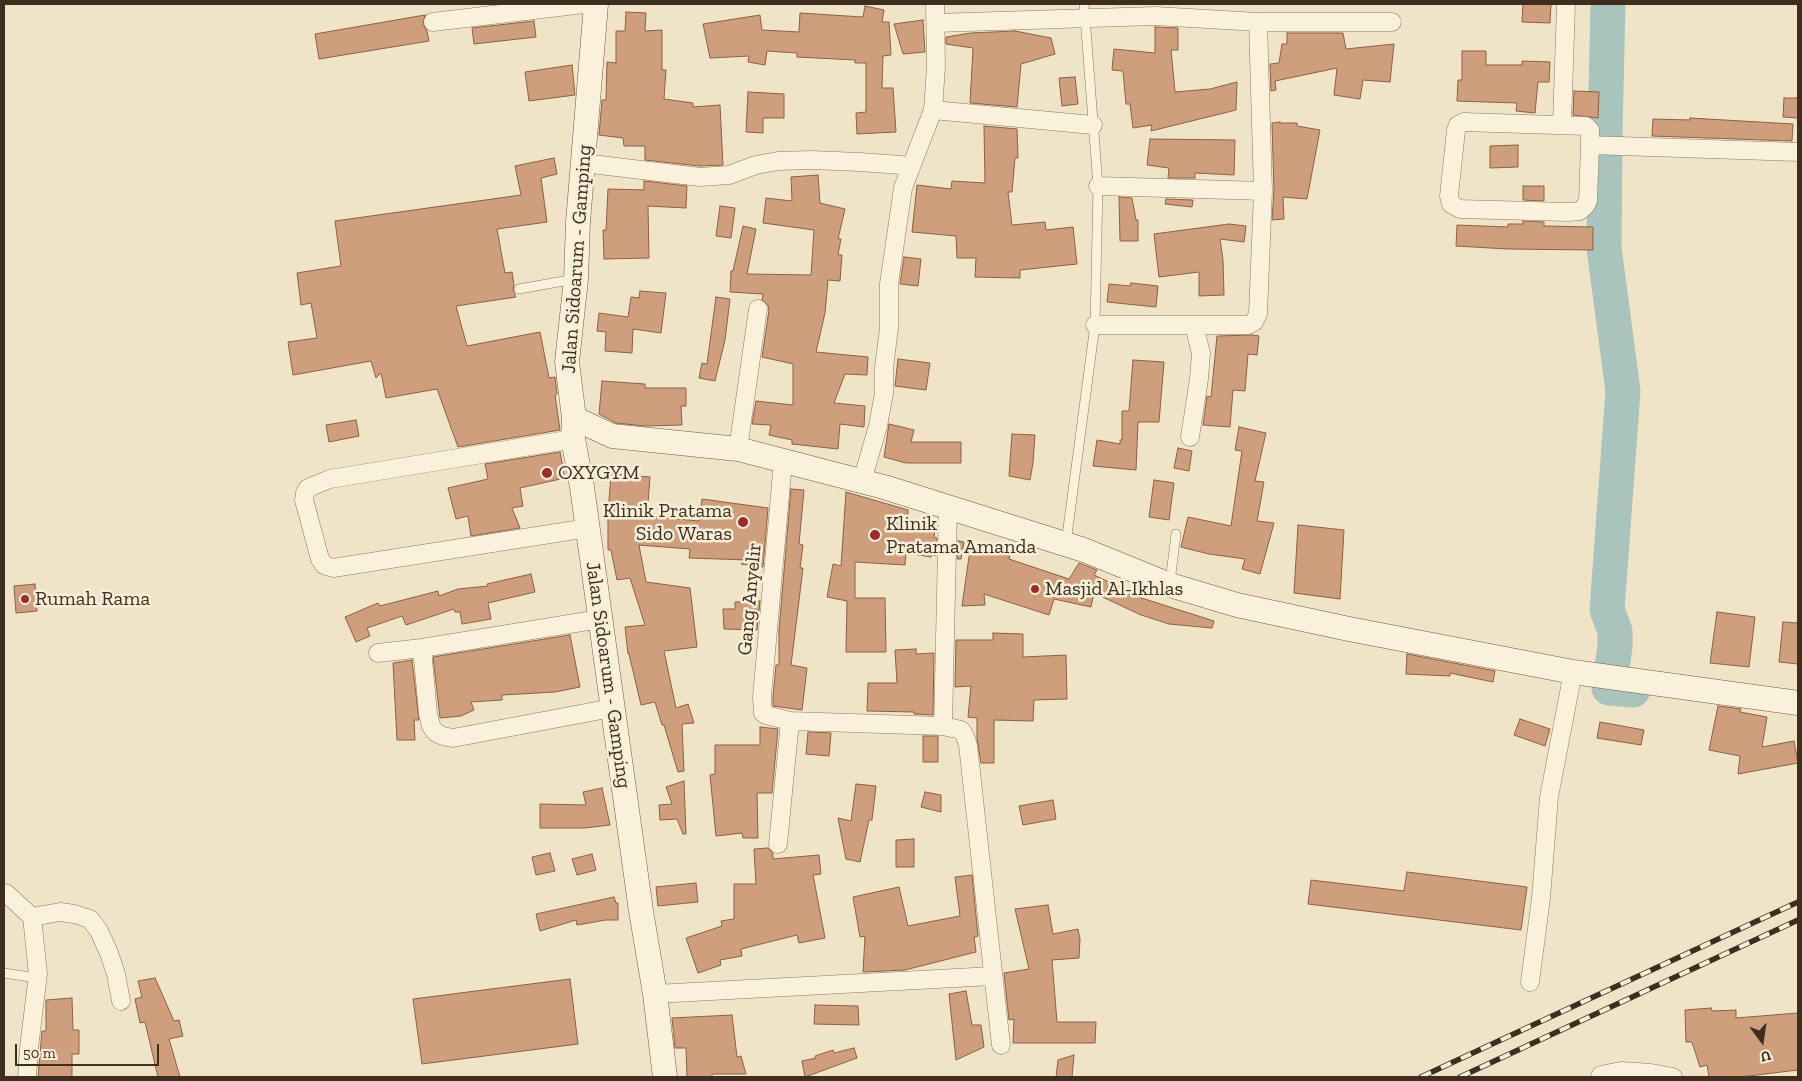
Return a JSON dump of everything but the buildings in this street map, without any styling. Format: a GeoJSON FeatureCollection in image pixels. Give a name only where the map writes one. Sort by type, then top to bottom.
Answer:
{"type":"FeatureCollection","features":[{"type":"Feature","properties":{"kind":"main road","name":"Jalan Sidoarum - Gamping"},"geometry":{"type":"LineString","coordinates":[[596,4],[576,279],[567,362],[575,437],[612,708],[641,911],[655,994],[665,1077]]}},
{"type":"Feature","properties":{"kind":"main road"},"geometry":{"type":"LineString","coordinates":[[575,437],[612,436],[738,449],[862,481],[948,506],[1084,550],[1170,585],[1236,605],[1288,617],[1573,672],[1798,703]]}},
{"type":"Feature","properties":{"kind":"main road"},"geometry":{"type":"LineString","coordinates":[[575,437],[596,443],[612,436]]}},
{"type":"Feature","properties":{"kind":"street"},"geometry":{"type":"LineString","coordinates":[[432,22],[584,4]]}},
{"type":"Feature","properties":{"kind":"street"},"geometry":{"type":"LineString","coordinates":[[862,481],[878,426],[884,393],[884,368],[889,328],[889,284],[903,188],[933,110],[936,67],[935,4]]}},
{"type":"Feature","properties":{"kind":"street"},"geometry":{"type":"LineString","coordinates":[[1562,124],[1566,4]]}},
{"type":"Feature","properties":{"kind":"street"},"geometry":{"type":"LineString","coordinates":[[936,23],[1085,12],[1258,22],[1392,22]]}},
{"type":"Feature","properties":{"kind":"street"},"geometry":{"type":"LineString","coordinates":[[1095,325],[1248,325],[1257,318],[1264,191],[1258,22]]}},
{"type":"Feature","properties":{"kind":"street"},"geometry":{"type":"LineString","coordinates":[[933,110],[1093,125]]}},
{"type":"Feature","properties":{"kind":"street"},"geometry":{"type":"LineString","coordinates":[[1464,122],[1586,126],[1600,145],[1588,201],[1580,211],[1460,208],[1451,204],[1449,196],[1456,130],[1458,125],[1464,122]]}},
{"type":"Feature","properties":{"kind":"street"},"geometry":{"type":"LineString","coordinates":[[1600,145],[1798,152]]}},
{"type":"Feature","properties":{"kind":"street"},"geometry":{"type":"LineString","coordinates":[[583,163],[700,177],[729,175],[756,165],[778,161],[860,162],[911,167]]}},
{"type":"Feature","properties":{"kind":"street"},"geometry":{"type":"LineString","coordinates":[[1098,186],[1264,191]]}},
{"type":"Feature","properties":{"kind":"street"},"geometry":{"type":"LineString","coordinates":[[738,449],[758,309]]}},
{"type":"Feature","properties":{"kind":"street"},"geometry":{"type":"LineString","coordinates":[[1190,437],[1199,380],[1201,353],[1194,325]]}},
{"type":"Feature","properties":{"kind":"street"},"geometry":{"type":"LineString","coordinates":[[575,437],[330,479],[308,488],[304,500],[320,559],[324,565],[333,568],[588,528]]}},
{"type":"Feature","properties":{"kind":"street","name":"Gang Anyelir"},"geometry":{"type":"LineString","coordinates":[[783,461],[762,708],[766,716],[790,721]]}},
{"type":"Feature","properties":{"kind":"street"},"geometry":{"type":"LineString","coordinates":[[943,726],[948,506]]}},
{"type":"Feature","properties":{"kind":"street"},"geometry":{"type":"LineString","coordinates":[[378,653],[422,648],[600,619]]}},
{"type":"Feature","properties":{"kind":"street"},"geometry":{"type":"LineString","coordinates":[[422,648],[428,714],[431,726],[435,732],[442,736],[453,738],[612,708]]}},
{"type":"Feature","properties":{"kind":"street"},"geometry":{"type":"LineString","coordinates":[[1530,982],[1541,898],[1549,797],[1573,672]]}},
{"type":"Feature","properties":{"kind":"street"},"geometry":{"type":"LineString","coordinates":[[778,844],[790,721],[943,726],[961,730],[968,745],[1001,1045]]}},
{"type":"Feature","properties":{"kind":"street"},"geometry":{"type":"LineString","coordinates":[[4,893],[32,916],[37,978],[29,1048],[28,1077]]}},
{"type":"Feature","properties":{"kind":"street"},"geometry":{"type":"LineString","coordinates":[[32,916],[60,912],[90,919],[99,931],[109,953],[116,974],[121,1001]]}},
{"type":"Feature","properties":{"kind":"street"},"geometry":{"type":"LineString","coordinates":[[655,994],[993,976]]}},
{"type":"Feature","properties":{"kind":"street"},"geometry":{"type":"LineString","coordinates":[[1600,1077],[1601,1075],[1620,1072],[1651,1073],[1673,1077]]}},
{"type":"Feature","properties":{"kind":"lane"},"geometry":{"type":"LineString","coordinates":[[1066,545],[1095,325],[1098,186],[1085,12]]}},
{"type":"Feature","properties":{"kind":"lane"},"geometry":{"type":"LineString","coordinates":[[519,288],[576,279]]}},
{"type":"Feature","properties":{"kind":"lane"},"geometry":{"type":"LineString","coordinates":[[1170,585],[1176,534]]}},
{"type":"Feature","properties":{"kind":"lane"},"geometry":{"type":"LineString","coordinates":[[4,973],[37,978]]}},
{"type":"Feature","properties":{"kind":"waterway"},"geometry":{"type":"LineString","coordinates":[[1608,4],[1604,248],[1623,391],[1607,610],[1615,631],[1615,647],[1609,688],[1633,690]]}},
{"type":"Feature","properties":{"kind":"railway"},"geometry":{"type":"LineString","coordinates":[[1421,1077],[1798,902]]}},
{"type":"Feature","properties":{"kind":"railway"},"geometry":{"type":"LineString","coordinates":[[1460,1077],[1798,920]]}},
{"type":"Feature","properties":{"kind":"place","name":"OXYGYM"},"geometry":{"type":"Point","coordinates":[547,473]}},
{"type":"Feature","properties":{"kind":"place","name":"Klinik Pratama Sido Waras"},"geometry":{"type":"Point","coordinates":[743,522]}},
{"type":"Feature","properties":{"kind":"place","name":"Klinik Pratama Amanda"},"geometry":{"type":"Point","coordinates":[875,535]}},
{"type":"Feature","properties":{"kind":"place","name":"Masjid Al-Ikhlas"},"geometry":{"type":"Point","coordinates":[1035,589]}},
{"type":"Feature","properties":{"kind":"place","name":"Rumah Rama"},"geometry":{"type":"Point","coordinates":[25,599]}}]}
